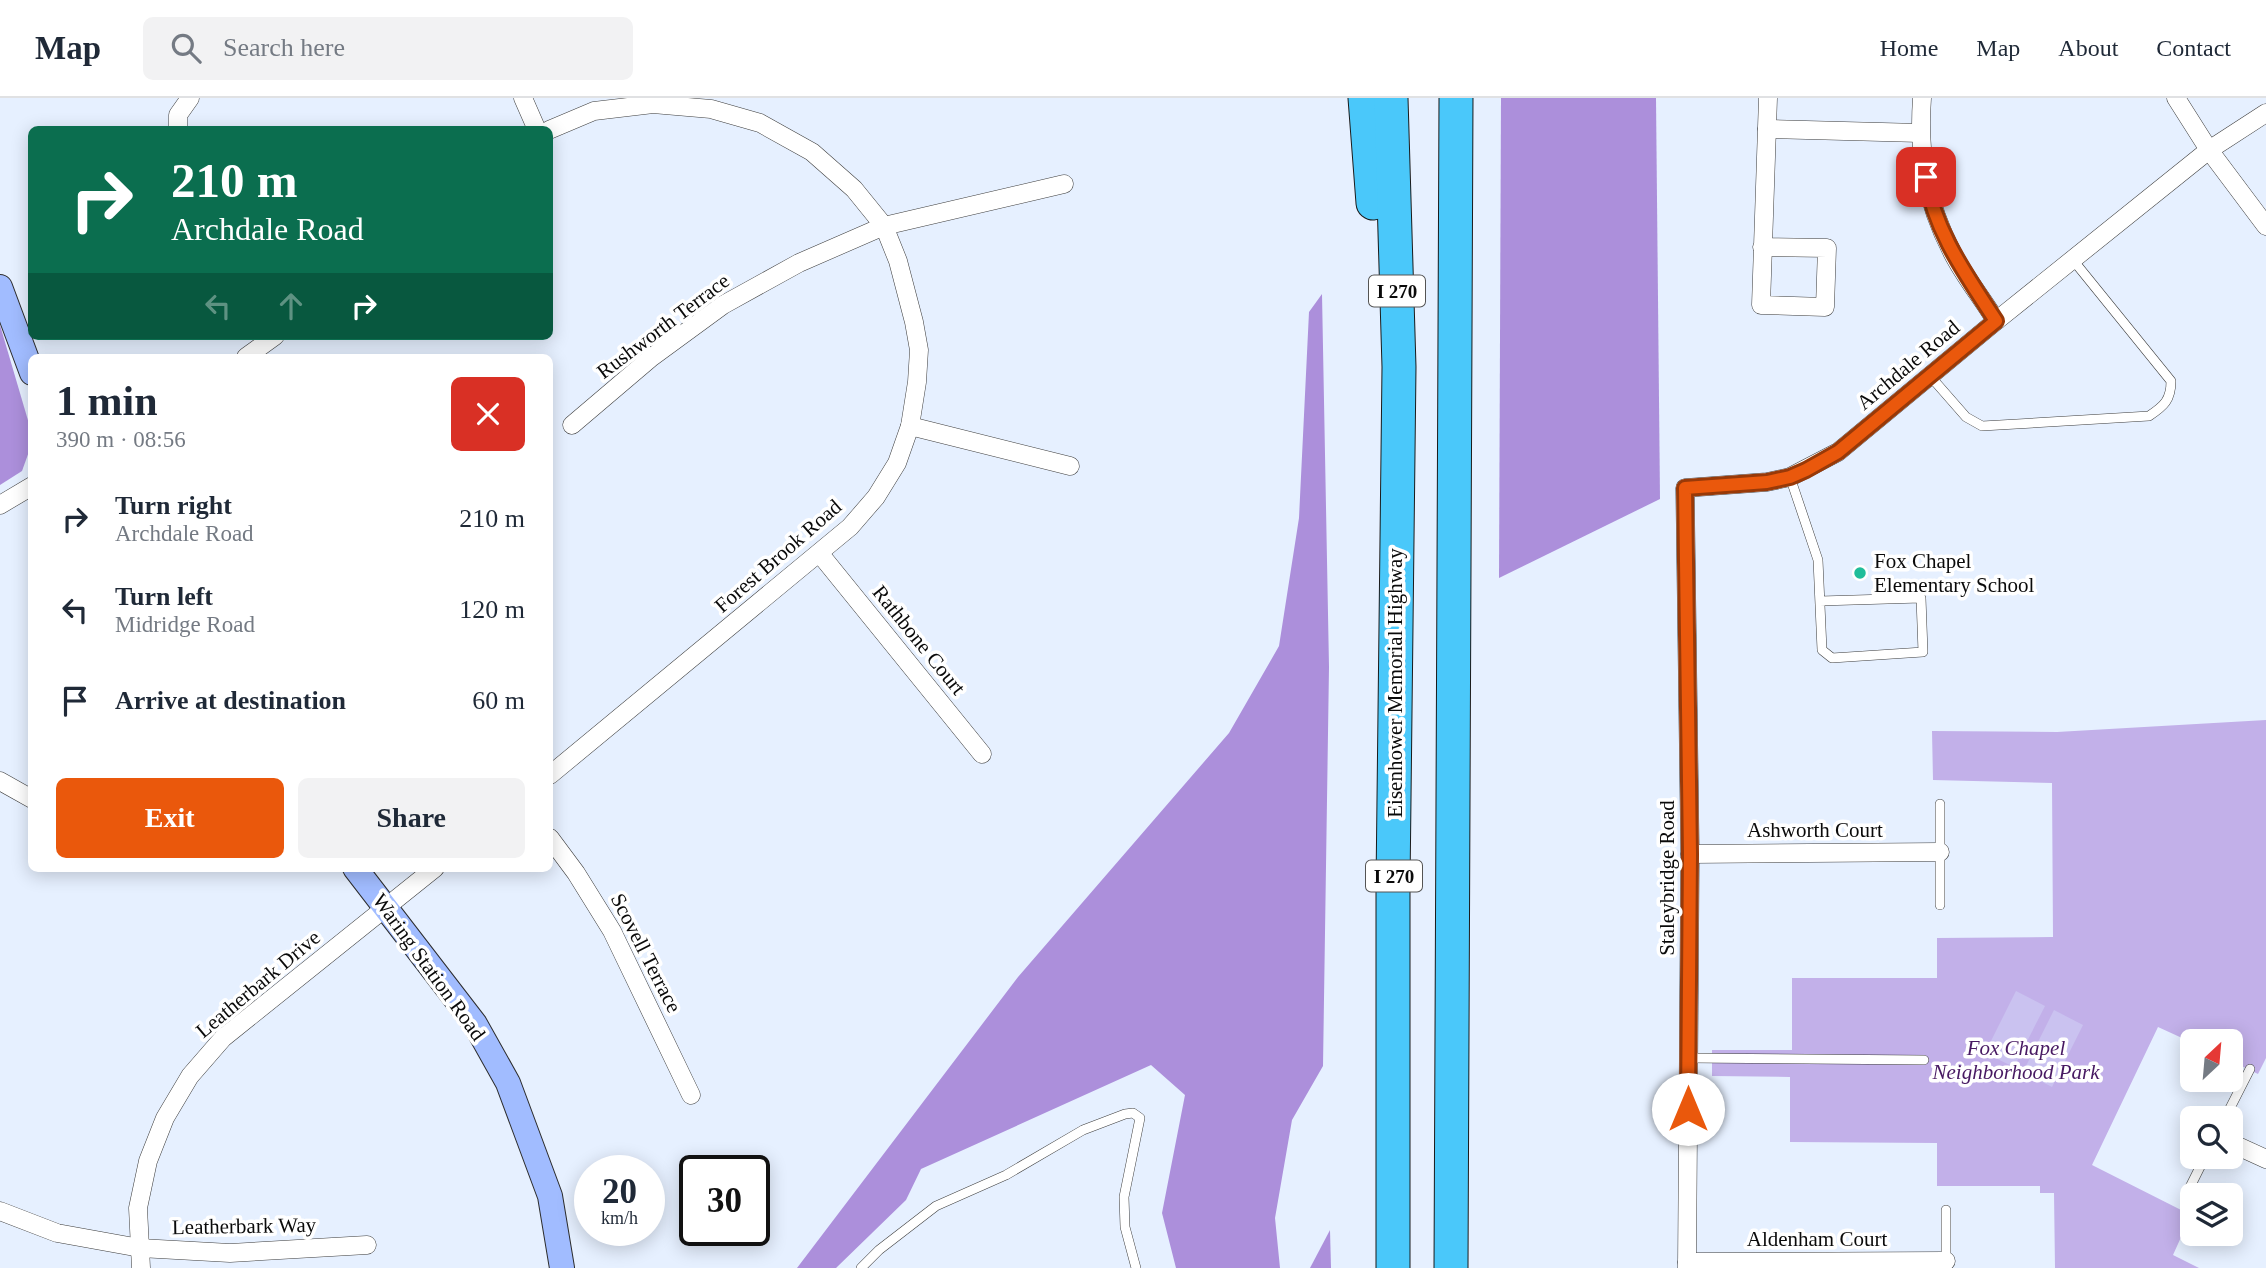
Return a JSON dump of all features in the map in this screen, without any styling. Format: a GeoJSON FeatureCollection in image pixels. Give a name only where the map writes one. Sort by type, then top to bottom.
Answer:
{"type":"FeatureCollection","features":[{"type":"Feature","properties":{"kind":"highway"},"geometry":{"type":"LineString","coordinates":[[1365,98],[1396,485]]}},
{"type":"Feature","properties":{"kind":"highway","name":"Eisenhower Memorial Highway"},"geometry":{"type":"LineString","coordinates":[[1391,98],[1399,367],[1392,1268]]}},
{"type":"Feature","properties":{"kind":"highway","name":"I 270"},"geometry":{"type":"LineString","coordinates":[[1451,1268],[1455,156],[1458,98]]}},
{"type":"Feature","properties":{"kind":"street"},"geometry":{"type":"LineString","coordinates":[[178,126],[178,115],[190,98]]}},
{"type":"Feature","properties":{"kind":"street"},"geometry":{"type":"LineString","coordinates":[[523,98],[535,126]]}},
{"type":"Feature","properties":{"kind":"street"},"geometry":{"type":"LineString","coordinates":[[1762,247],[1827,248],[1825,307],[1761,305],[1762,247],[1768,98]]}},
{"type":"Feature","properties":{"kind":"street"},"geometry":{"type":"LineString","coordinates":[[1922,98],[1920,133],[1929,199],[1952,253],[1996,321]]}},
{"type":"Feature","properties":{"kind":"street"},"geometry":{"type":"LineString","coordinates":[[2176,98],[2209,150],[2266,226]]}},
{"type":"Feature","properties":{"kind":"street","name":"Forest Brook Road"},"geometry":{"type":"LineString","coordinates":[[553,128],[594,111],[653,104],[712,104],[760,123],[812,152],[854,189],[884,226],[898,261],[919,350],[910,426],[897,463],[876,497],[850,527],[820,554],[553,773]]}},
{"type":"Feature","properties":{"kind":"street","name":"Archdale Road"},"geometry":{"type":"LineString","coordinates":[[1685,488],[1767,482],[1790,477],[1838,452],[2209,150],[2266,113]]}},
{"type":"Feature","properties":{"kind":"street"},"geometry":{"type":"LineString","coordinates":[[1767,129],[1920,133]]}},
{"type":"Feature","properties":{"kind":"street","name":"Rushworth Terrace"},"geometry":{"type":"LineString","coordinates":[[572,425],[652,358],[723,305],[799,262],[884,226],[1064,184]]}},
{"type":"Feature","properties":{"kind":"street"},"geometry":{"type":"LineString","coordinates":[[0,287],[28,362]]}},
{"type":"Feature","properties":{"kind":"street"},"geometry":{"type":"LineString","coordinates":[[249,354],[264,340]]}},
{"type":"Feature","properties":{"kind":"street"},"geometry":{"type":"LineString","coordinates":[[910,426],[1070,466]]}},
{"type":"Feature","properties":{"kind":"street"},"geometry":{"type":"LineString","coordinates":[[0,505],[28,488]]}},
{"type":"Feature","properties":{"kind":"street","name":"Staleybridge Road"},"geometry":{"type":"LineString","coordinates":[[1685,488],[1690,854],[1687,1265]]}},
{"type":"Feature","properties":{"kind":"street","name":"Rathbone Court"},"geometry":{"type":"LineString","coordinates":[[820,554],[982,754]]}},
{"type":"Feature","properties":{"kind":"street"},"geometry":{"type":"LineString","coordinates":[[0,781],[28,797]]}},
{"type":"Feature","properties":{"kind":"street","name":"Scovell Terrace"},"geometry":{"type":"LineString","coordinates":[[553,842],[612,931],[691,1095]]}},
{"type":"Feature","properties":{"kind":"street","name":"Ashworth Court"},"geometry":{"type":"LineString","coordinates":[[1690,854],[1940,852]]}},
{"type":"Feature","properties":{"kind":"street","name":"Waring Station Road"},"geometry":{"type":"LineString","coordinates":[[358,872],[475,1024],[508,1083],[550,1196],[562,1268]]}},
{"type":"Feature","properties":{"kind":"street"},"geometry":{"type":"LineString","coordinates":[[386,907],[430,872]]}},
{"type":"Feature","properties":{"kind":"street","name":"Leatherbark Drive"},"geometry":{"type":"LineString","coordinates":[[141,1268],[138,1208],[148,1161],[165,1118],[190,1076],[223,1038],[386,907]]}},
{"type":"Feature","properties":{"kind":"street"},"geometry":{"type":"LineString","coordinates":[[2243,1148],[2266,1159]]}},
{"type":"Feature","properties":{"kind":"street","name":"Leatherbark Way"},"geometry":{"type":"LineString","coordinates":[[0,1212],[57,1233],[140,1248],[230,1253],[367,1245]]}},
{"type":"Feature","properties":{"kind":"street","name":"Aldenham Court"},"geometry":{"type":"LineString","coordinates":[[1687,1265],[1946,1265]]}},
{"type":"Feature","properties":{"kind":"lane"},"geometry":{"type":"LineString","coordinates":[[1931,377],[1966,417],[1982,426],[2149,416],[2165,406],[2171,393],[2171,381],[2073,260]]}},
{"type":"Feature","properties":{"kind":"lane"},"geometry":{"type":"LineString","coordinates":[[1790,477],[1818,560],[1822,650],[1832,658],[1923,652],[1921,598],[1820,601]]}},
{"type":"Feature","properties":{"kind":"lane"},"geometry":{"type":"LineString","coordinates":[[1940,804],[1940,905]]}},
{"type":"Feature","properties":{"kind":"lane"},"geometry":{"type":"LineString","coordinates":[[1689,1058],[1924,1060]]}},
{"type":"Feature","properties":{"kind":"lane"},"geometry":{"type":"LineString","coordinates":[[2231,1106],[2250,1069]]}},
{"type":"Feature","properties":{"kind":"lane"},"geometry":{"type":"LineString","coordinates":[[861,1268],[879,1250],[936,1206],[1006,1175],[1083,1130],[1125,1114],[1140,1118],[1124,1198],[1125,1227],[1136,1268]]}},
{"type":"Feature","properties":{"kind":"lane"},"geometry":{"type":"LineString","coordinates":[[1946,1265],[1947,1210]]}},
{"type":"Feature","properties":{"kind":"green space","name":"Fox Chapel Neighborhood Park"},"geometry":{"type":"Polygon","coordinates":[[[2266,720],[2266,1058],[2258,1074],[2244,1067],[2244,1029],[2180,1029],[2180,1037],[2158,1027],[2092,1165],[2180,1209],[2180,1239],[2173,1255],[2199,1268],[2055,1268],[2054,1193],[2040,1193],[2040,1186],[1937,1186],[1937,1143],[1790,1142],[1790,1077],[1712,1076],[1712,1050],[1792,1050],[1792,978],[1937,978],[1937,938],[2053,937],[2052,783],[1933,780],[1932,731],[2057,732],[2266,720]]]}},
{"type":"Feature","properties":{"kind":"green space"},"geometry":{"type":"Polygon","coordinates":[[[2016,991],[2045,1006],[2014,1067],[1985,1053],[2016,991]]]}},
{"type":"Feature","properties":{"kind":"green space"},"geometry":{"type":"Polygon","coordinates":[[[2054,1010],[2083,1025],[2052,1087],[2023,1072],[2054,1010]]]}},
{"type":"Feature","properties":{"kind":"shaded area"},"geometry":{"type":"Polygon","coordinates":[[[1501,98],[1656,98],[1660,499],[1499,578],[1501,98]]]}},
{"type":"Feature","properties":{"kind":"shaded area"},"geometry":{"type":"Polygon","coordinates":[[[1322,294],[1329,667],[1323,1066],[1292,1120],[1275,1218],[1280,1268],[1176,1268],[1162,1213],[1185,1095],[1151,1065],[921,1169],[906,1200],[836,1268],[797,1268],[1018,977],[1229,733],[1279,646],[1299,518],[1309,312],[1322,294]]]}},
{"type":"Feature","properties":{"kind":"shaded area"},"geometry":{"type":"Polygon","coordinates":[[[0,325],[28,420],[28,454],[22,471],[0,485],[0,325]]]}},
{"type":"Feature","properties":{"kind":"shaded area"},"geometry":{"type":"Polygon","coordinates":[[[1330,1230],[1331,1268],[1310,1268],[1330,1230]]]}},
{"type":"Feature","properties":{"kind":"place","name":"Fox Chapel Elementary School"},"geometry":{"type":"Point","coordinates":[1860,573]}},
{"type":"Feature","properties":{"kind":"route"},"geometry":{"type":"LineString","coordinates":[[1688,1109],[1690,854],[1685,488],[1767,482],[1806,470],[1838,452],[1996,321],[1952,253],[1929,199],[1926,177]]}}]}
